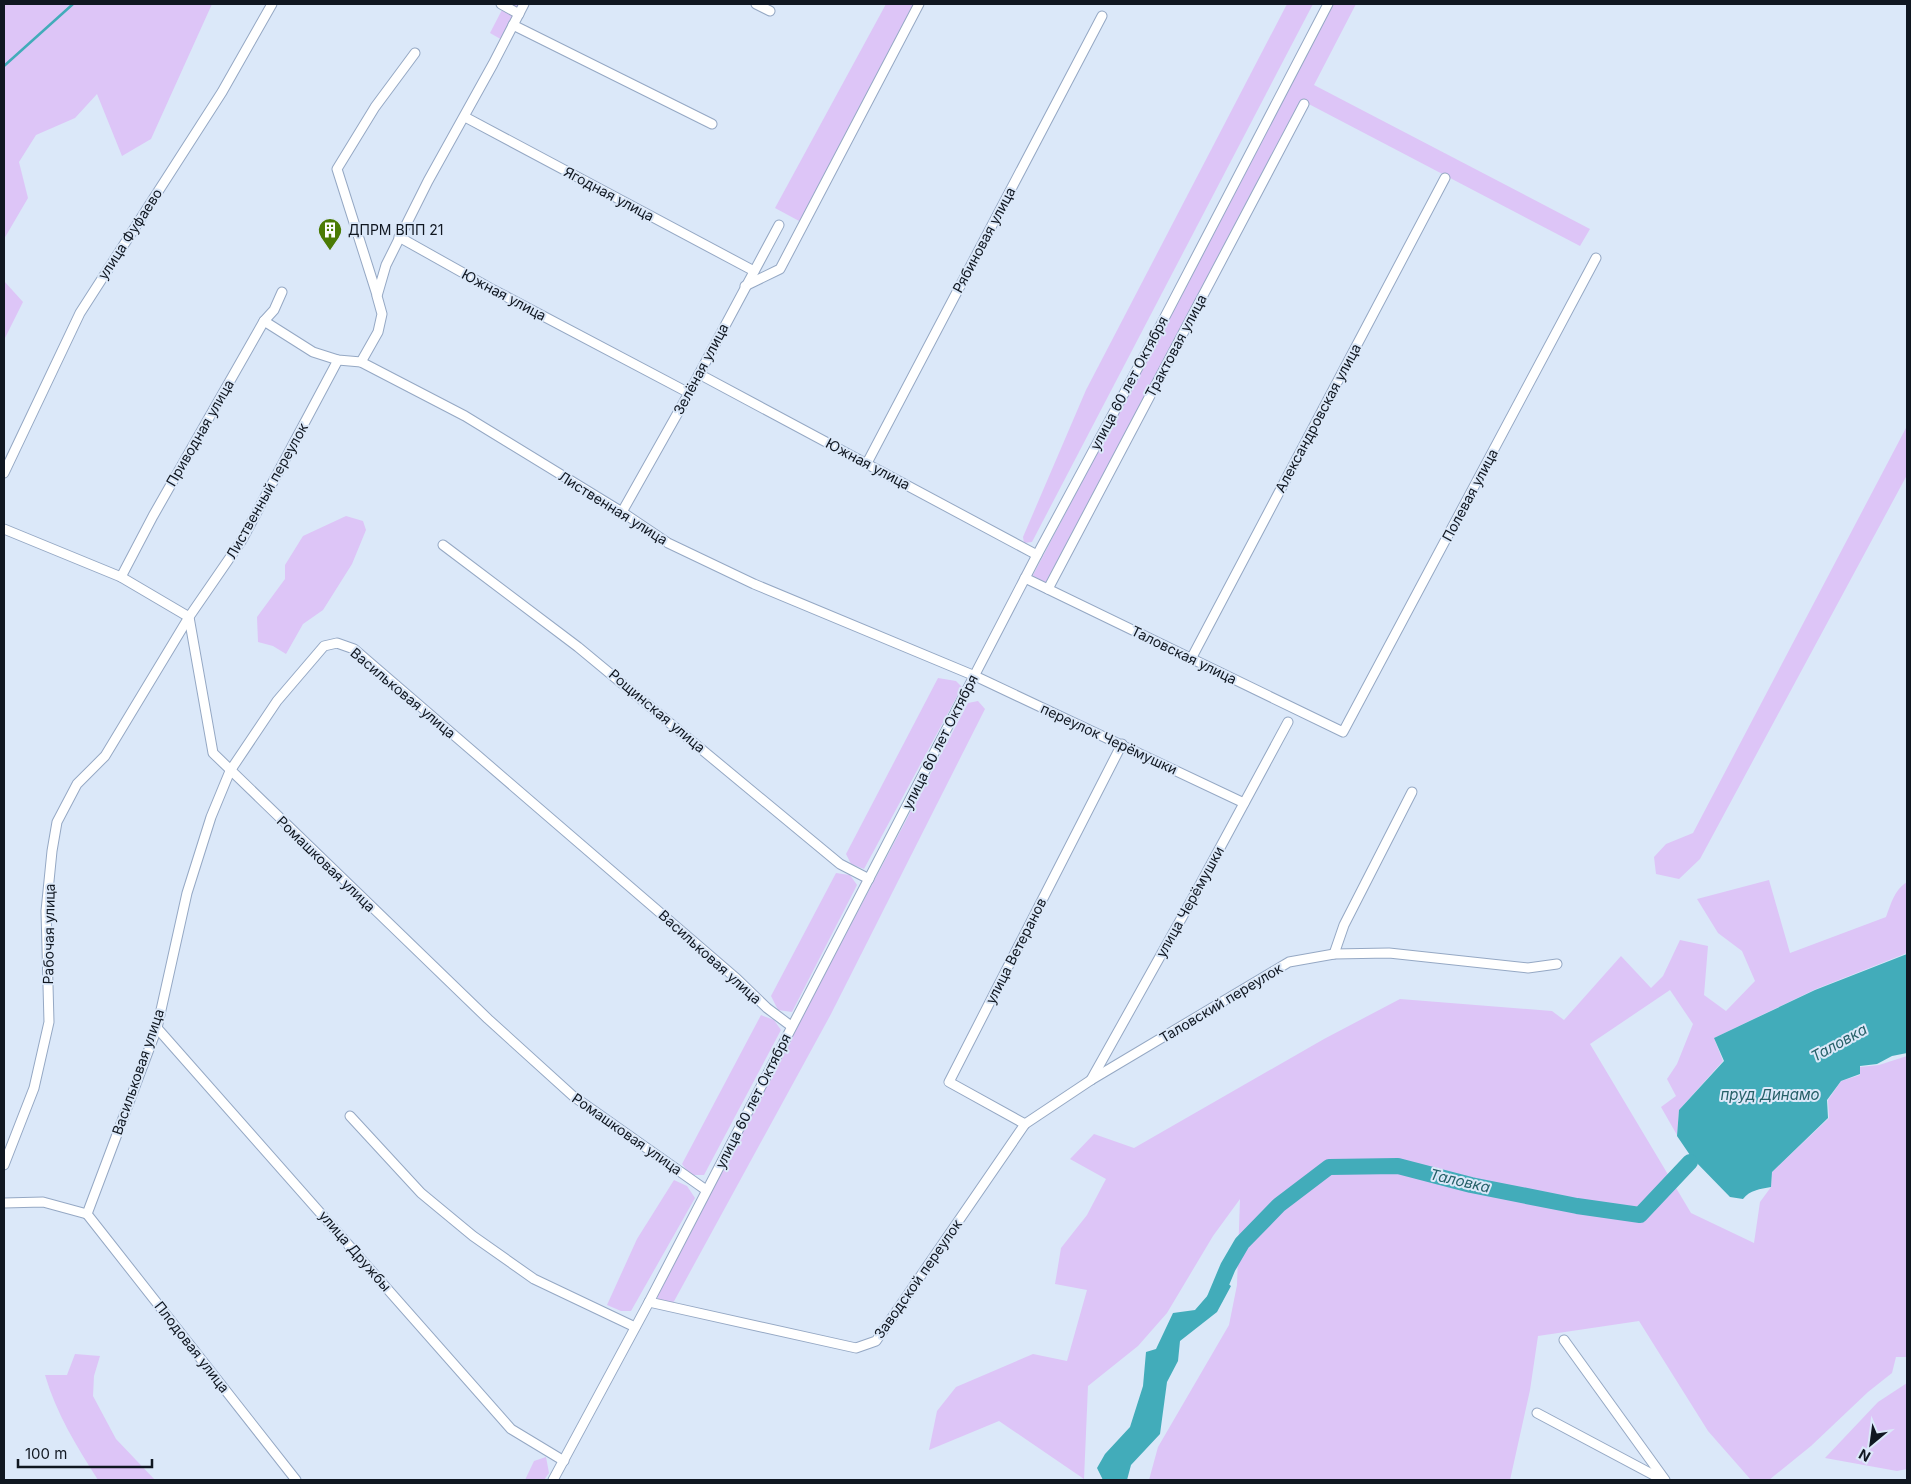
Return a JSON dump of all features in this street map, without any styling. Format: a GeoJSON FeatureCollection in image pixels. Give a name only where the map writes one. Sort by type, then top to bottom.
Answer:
{"type":"FeatureCollection","features":[{"type":"Feature","properties":{"kind":"street","name":"улица Фуфаево"},"geometry":{"type":"LineString","coordinates":[[4,473],[80,312],[222,92],[272,4]]}},
{"type":"Feature","properties":{"kind":"street"},"geometry":{"type":"LineString","coordinates":[[501,4],[519,14]]}},
{"type":"Feature","properties":{"kind":"street"},"geometry":{"type":"LineString","coordinates":[[377,296],[386,265],[399,237],[524,4]]}},
{"type":"Feature","properties":{"kind":"street"},"geometry":{"type":"LineString","coordinates":[[756,4],[770,11]]}},
{"type":"Feature","properties":{"kind":"street"},"geometry":{"type":"LineString","coordinates":[[745,286],[780,268],[919,4]]}},
{"type":"Feature","properties":{"kind":"street","name":"улица 60 лет Октября"},"geometry":{"type":"LineString","coordinates":[[553,1480],[649,1302],[1037,555],[1165,317],[1328,4]]}},
{"type":"Feature","properties":{"kind":"street","name":"Рябиновая улица"},"geometry":{"type":"LineString","coordinates":[[866,463],[1102,16]]}},
{"type":"Feature","properties":{"kind":"street"},"geometry":{"type":"LineString","coordinates":[[513,25],[712,124]]}},
{"type":"Feature","properties":{"kind":"street"},"geometry":{"type":"LineString","coordinates":[[361,362],[378,332],[382,314],[337,169],[375,107],[415,53]]}},
{"type":"Feature","properties":{"kind":"street","name":"Трактовая улица"},"geometry":{"type":"LineString","coordinates":[[1048,589],[1304,104]]}},
{"type":"Feature","properties":{"kind":"street","name":"Ягодная улица"},"geometry":{"type":"LineString","coordinates":[[465,116],[754,271]]}},
{"type":"Feature","properties":{"kind":"street","name":"Александровская улица"},"geometry":{"type":"LineString","coordinates":[[1191,659],[1445,178]]}},
{"type":"Feature","properties":{"kind":"street","name":"Зелёная улица"},"geometry":{"type":"LineString","coordinates":[[622,512],[699,374],[778,225]]}},
{"type":"Feature","properties":{"kind":"street","name":"Южная улица"},"geometry":{"type":"LineString","coordinates":[[399,237],[688,394]]}},
{"type":"Feature","properties":{"kind":"street","name":"Полевая улица"},"geometry":{"type":"LineString","coordinates":[[1343,732],[1596,258]]}},
{"type":"Feature","properties":{"kind":"street","name":"Приводная улица"},"geometry":{"type":"LineString","coordinates":[[121,578],[153,516],[264,321],[274,310],[282,292]]}},
{"type":"Feature","properties":{"kind":"street","name":"Лиственная улица"},"geometry":{"type":"LineString","coordinates":[[264,321],[314,352],[338,360],[361,362],[465,416],[622,512],[668,543],[754,584],[975,676]]}},
{"type":"Feature","properties":{"kind":"street","name":"Лиственный переулок"},"geometry":{"type":"LineString","coordinates":[[189,617],[242,540],[338,360]]}},
{"type":"Feature","properties":{"kind":"street","name":"Южная улица"},"geometry":{"type":"LineString","coordinates":[[699,374],[1037,555]]}},
{"type":"Feature","properties":{"kind":"street"},"geometry":{"type":"LineString","coordinates":[[4,529],[121,578],[189,617]]}},
{"type":"Feature","properties":{"kind":"street","name":"Рощинская улица"},"geometry":{"type":"LineString","coordinates":[[442,545],[578,647],[840,864],[869,879]]}},
{"type":"Feature","properties":{"kind":"street","name":"Таловская улица"},"geometry":{"type":"LineString","coordinates":[[1025,578],[1343,732]]}},
{"type":"Feature","properties":{"kind":"street","name":"Ромашковая улица"},"geometry":{"type":"LineString","coordinates":[[189,617],[213,753],[230,772],[488,1019],[573,1096],[706,1190]]}},
{"type":"Feature","properties":{"kind":"street","name":"Рабочая улица"},"geometry":{"type":"LineString","coordinates":[[4,1165],[34,1088],[49,1022],[46,911],[57,822],[77,784],[105,756],[189,617]]}},
{"type":"Feature","properties":{"kind":"street","name":"Васильковая улица"},"geometry":{"type":"LineString","coordinates":[[87,1214],[157,1028],[187,893],[211,817],[230,772],[277,701],[324,646],[337,643],[354,649],[737,979],[767,1008],[791,1026]]}},
{"type":"Feature","properties":{"kind":"street","name":"переулок Черёмушки"},"geometry":{"type":"LineString","coordinates":[[975,676],[1244,803]]}},
{"type":"Feature","properties":{"kind":"street","name":"улица Черёмушки"},"geometry":{"type":"LineString","coordinates":[[1091,1080],[1196,894],[1288,722]]}},
{"type":"Feature","properties":{"kind":"street","name":"улица Ветеранов"},"geometry":{"type":"LineString","coordinates":[[1025,1124],[949,1082],[1122,744]]}},
{"type":"Feature","properties":{"kind":"street"},"geometry":{"type":"LineString","coordinates":[[1334,954],[1344,925],[1412,792]]}},
{"type":"Feature","properties":{"kind":"street","name":"Таловский переулок"},"geometry":{"type":"LineString","coordinates":[[1025,1124],[1091,1080],[1289,962],[1334,954],[1389,953],[1528,968],[1557,964]]}},
{"type":"Feature","properties":{"kind":"street","name":"улица Дружбы"},"geometry":{"type":"LineString","coordinates":[[157,1028],[511,1429],[564,1461]]}},
{"type":"Feature","properties":{"kind":"street"},"geometry":{"type":"LineString","coordinates":[[350,1116],[421,1193],[473,1236],[534,1279],[635,1327]]}},
{"type":"Feature","properties":{"kind":"street","name":"Заводской переулок"},"geometry":{"type":"LineString","coordinates":[[649,1302],[856,1348],[876,1342],[1025,1124]]}},
{"type":"Feature","properties":{"kind":"street"},"geometry":{"type":"LineString","coordinates":[[4,1203],[43,1202],[87,1214]]}},
{"type":"Feature","properties":{"kind":"street","name":"Плодовая улица"},"geometry":{"type":"LineString","coordinates":[[87,1214],[296,1480]]}},
{"type":"Feature","properties":{"kind":"street"},"geometry":{"type":"LineString","coordinates":[[1564,1340],[1664,1480]]}},
{"type":"Feature","properties":{"kind":"street"},"geometry":{"type":"LineString","coordinates":[[1537,1413],[1664,1480]]}},
{"type":"Feature","properties":{"kind":"shaded area"},"geometry":{"type":"Polygon","coordinates":[[[4,4],[212,4],[151,139],[122,156],[97,94],[75,118],[36,135],[19,162],[28,198],[4,239],[4,4]]]}},
{"type":"Feature","properties":{"kind":"shaded area"},"geometry":{"type":"Polygon","coordinates":[[[505,4],[522,4],[504,41],[490,33],[505,4]]]}},
{"type":"Feature","properties":{"kind":"shaded area"},"geometry":{"type":"Polygon","coordinates":[[[886,4],[916,4],[801,222],[775,208],[886,4]]]}},
{"type":"Feature","properties":{"kind":"shaded area"},"geometry":{"type":"Polygon","coordinates":[[[1287,4],[1313,4],[1032,542],[1024,543],[1023,537],[1086,390],[1287,4]]]}},
{"type":"Feature","properties":{"kind":"shaded area"},"geometry":{"type":"Polygon","coordinates":[[[1333,4],[1356,4],[1314,85],[1590,229],[1580,246],[1303,101],[1046,585],[1035,584],[1033,575],[1333,4]]]}},
{"type":"Feature","properties":{"kind":"shaded area"},"geometry":{"type":"Polygon","coordinates":[[[4,281],[23,302],[4,340],[4,281]]]}},
{"type":"Feature","properties":{"kind":"shaded area"},"geometry":{"type":"Polygon","coordinates":[[[1907,426],[1907,475],[1700,859],[1679,879],[1656,874],[1654,857],[1666,844],[1693,833],[1907,426]]]}},
{"type":"Feature","properties":{"kind":"shaded area"},"geometry":{"type":"Polygon","coordinates":[[[346,516],[363,521],[366,530],[352,564],[323,610],[303,624],[286,654],[273,646],[258,642],[257,617],[285,579],[285,565],[303,536],[346,516]]]}},
{"type":"Feature","properties":{"kind":"shaded area"},"geometry":{"type":"Polygon","coordinates":[[[938,678],[956,681],[962,687],[864,869],[851,864],[846,854],[938,678]]]}},
{"type":"Feature","properties":{"kind":"shaded area"},"geometry":{"type":"Polygon","coordinates":[[[978,701],[985,709],[831,1014],[672,1305],[657,1301],[660,1286],[968,703],[978,701]]]}},
{"type":"Feature","properties":{"kind":"shaded area"},"geometry":{"type":"Polygon","coordinates":[[[836,873],[850,875],[857,885],[792,1012],[778,1010],[771,996],[836,873]]]}},
{"type":"Feature","properties":{"kind":"shaded area"},"geometry":{"type":"Polygon","coordinates":[[[1769,880],[1790,953],[1886,917],[1896,893],[1907,882],[1907,953],[1816,989],[1714,1038],[1723,1061],[1679,1110],[1677,1135],[1661,1107],[1676,1096],[1667,1079],[1677,1064],[1693,1024],[1670,990],[1590,1044],[1691,1213],[1754,1243],[1760,1202],[1771,1187],[1772,1172],[1829,1118],[1828,1100],[1841,1081],[1860,1075],[1860,1067],[1879,1065],[1907,1056],[1907,1357],[1896,1357],[1892,1373],[1868,1392],[1811,1446],[1769,1480],[1751,1480],[1708,1431],[1639,1321],[1538,1336],[1530,1390],[1510,1480],[1149,1480],[1158,1447],[1229,1325],[1237,1285],[1240,1199],[1213,1236],[1167,1313],[1138,1346],[1088,1386],[1084,1479],[999,1421],[929,1450],[937,1411],[956,1387],[1033,1354],[1067,1361],[1087,1290],[1055,1284],[1061,1248],[1087,1215],[1106,1179],[1070,1159],[1094,1134],[1134,1148],[1324,1039],[1400,999],[1552,1011],[1564,1020],[1621,956],[1651,988],[1663,976],[1680,940],[1708,946],[1704,995],[1726,1011],[1755,981],[1742,951],[1718,933],[1697,899],[1769,880]]]}},
{"type":"Feature","properties":{"kind":"shaded area"},"geometry":{"type":"Polygon","coordinates":[[[761,1015],[774,1020],[781,1030],[704,1175],[690,1175],[682,1164],[761,1015]]]}},
{"type":"Feature","properties":{"kind":"shaded area"},"geometry":{"type":"Polygon","coordinates":[[[674,1180],[687,1186],[695,1198],[631,1311],[621,1311],[607,1305],[637,1239],[674,1180]]]}},
{"type":"Feature","properties":{"kind":"shaded area"},"geometry":{"type":"Polygon","coordinates":[[[75,1354],[100,1356],[94,1376],[93,1396],[116,1439],[155,1480],[98,1480],[61,1416],[45,1375],[67,1375],[75,1354]]]}},
{"type":"Feature","properties":{"kind":"shaded area"},"geometry":{"type":"Polygon","coordinates":[[[1907,1383],[1907,1469],[1897,1471],[1825,1458],[1878,1402],[1907,1383]]]}},
{"type":"Feature","properties":{"kind":"shaded area"},"geometry":{"type":"Polygon","coordinates":[[[546,1457],[549,1473],[544,1480],[525,1480],[534,1461],[546,1457]]]}},
{"type":"Feature","properties":{"kind":"water","name":"пруд Динамо"},"geometry":{"type":"Polygon","coordinates":[[[1907,954],[1907,1053],[1892,1056],[1877,1064],[1860,1066],[1860,1074],[1841,1081],[1827,1100],[1828,1118],[1772,1172],[1771,1187],[1752,1192],[1743,1199],[1730,1197],[1692,1158],[1677,1136],[1679,1110],[1724,1061],[1714,1038],[1815,990],[1907,954]]]}},
{"type":"Feature","properties":{"kind":"water"},"geometry":{"type":"Polygon","coordinates":[[[1222,1279],[1231,1286],[1217,1312],[1180,1341],[1178,1361],[1167,1382],[1160,1434],[1131,1465],[1127,1480],[1103,1480],[1097,1468],[1105,1454],[1130,1427],[1143,1386],[1146,1352],[1156,1349],[1173,1313],[1195,1310],[1222,1279]]]}},
{"type":"Feature","properties":{"kind":"waterway"},"geometry":{"type":"LineString","coordinates":[[4,66],[73,4]]}},
{"type":"Feature","properties":{"kind":"waterway","name":"Таловка"},"geometry":{"type":"LineString","coordinates":[[1215,1298],[1228,1267],[1242,1243],[1279,1205],[1329,1167],[1398,1166],[1471,1185],[1577,1206],[1640,1215],[1690,1162]]}},
{"type":"Feature","properties":{"kind":"place","name":"ДПРМ ВПП 21"},"geometry":{"type":"Point","coordinates":[330,251]}}]}
